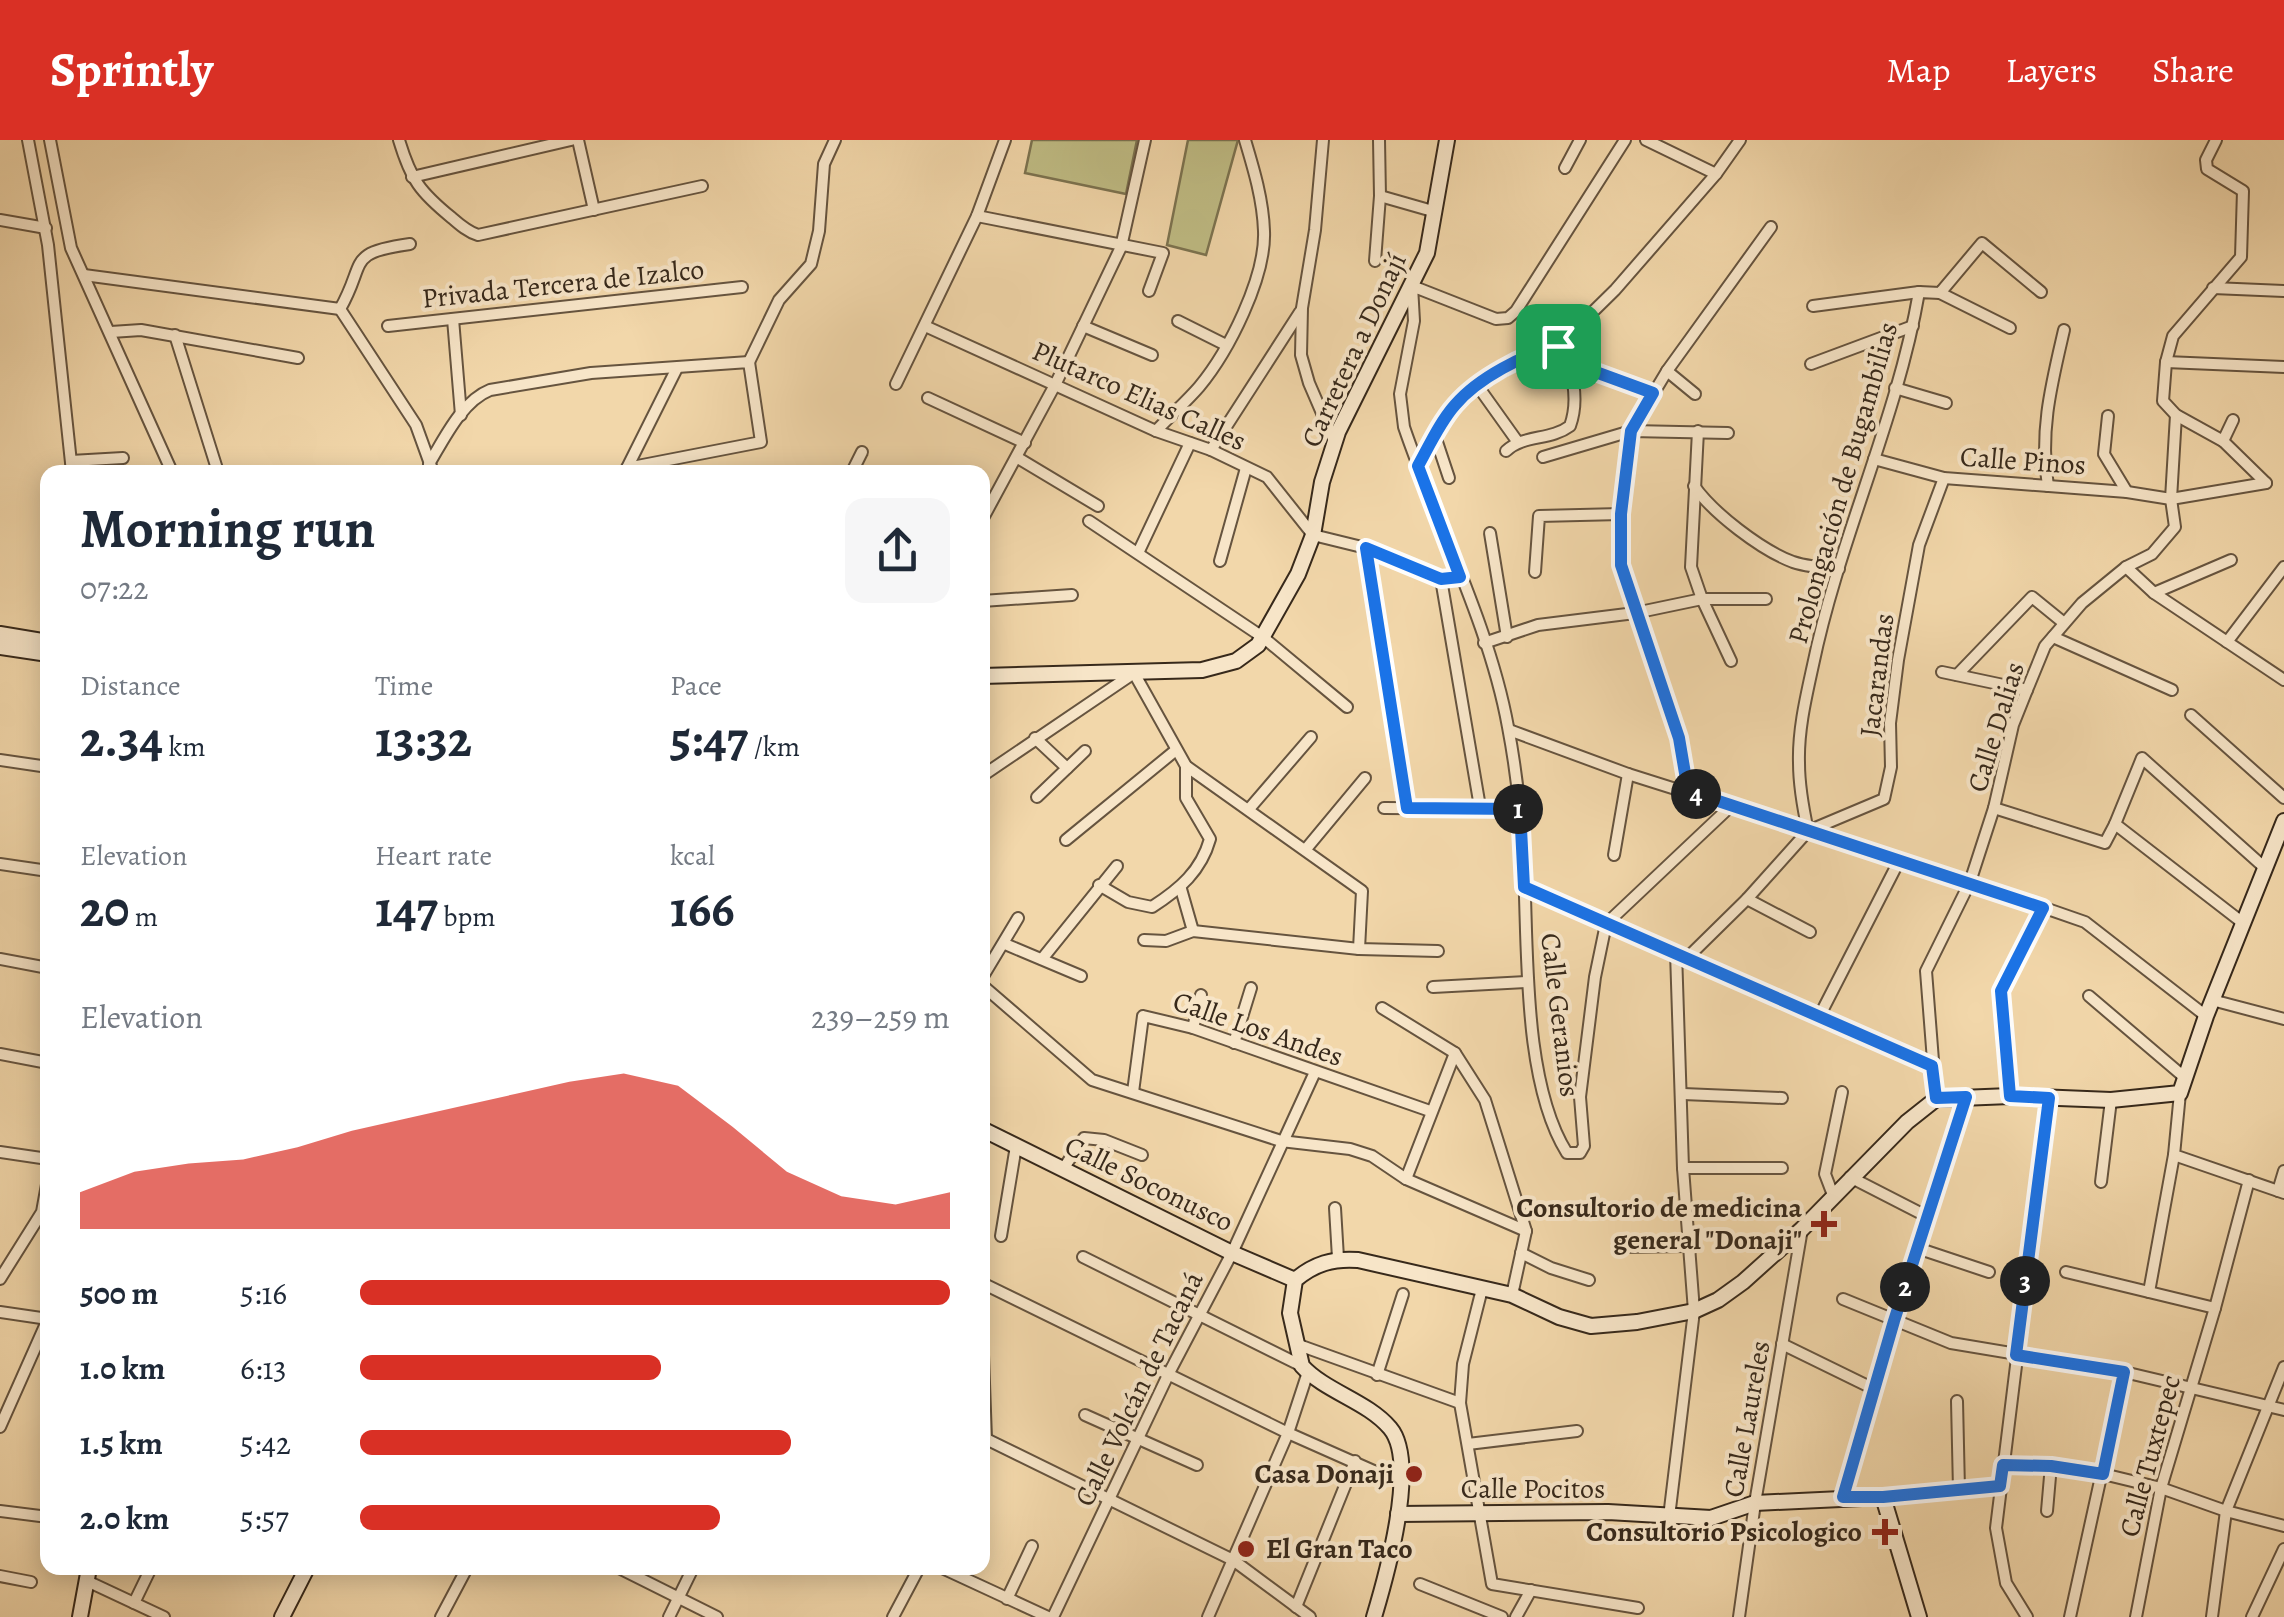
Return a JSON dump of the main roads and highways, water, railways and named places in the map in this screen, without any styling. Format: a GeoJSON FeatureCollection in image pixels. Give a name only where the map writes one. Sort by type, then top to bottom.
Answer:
{"type":"FeatureCollection","features":[{"type":"Feature","properties":{"kind":"place","name":"Consultorio de medicina general \"Donaji\""},"geometry":{"type":"Point","coordinates":[1824,1224]}},
{"type":"Feature","properties":{"kind":"place","name":"Casa Donaji"},"geometry":{"type":"Point","coordinates":[1414,1474]}},
{"type":"Feature","properties":{"kind":"place","name":"Consultorio Psicologico"},"geometry":{"type":"Point","coordinates":[1885,1532]}},
{"type":"Feature","properties":{"kind":"place","name":"El Gran Taco"},"geometry":{"type":"Point","coordinates":[1246,1549]}}]}
